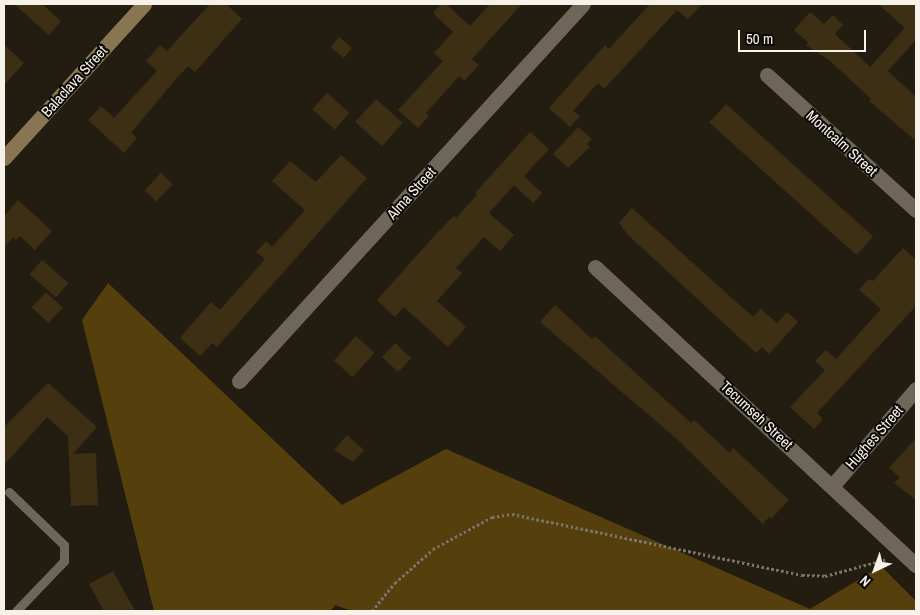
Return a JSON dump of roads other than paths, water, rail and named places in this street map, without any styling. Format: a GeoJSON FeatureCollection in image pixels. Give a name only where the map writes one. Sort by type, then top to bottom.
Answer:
{"type":"FeatureCollection","features":[{"type":"Feature","properties":{"kind":"street","name":"Balaclava Street"},"geometry":{"type":"LineString","coordinates":[[4,158],[144,4]]}},
{"type":"Feature","properties":{"kind":"street","name":"Alma Street"},"geometry":{"type":"LineString","coordinates":[[239,381],[583,4]]}},
{"type":"Feature","properties":{"kind":"street","name":"Montcalm Street"},"geometry":{"type":"LineString","coordinates":[[767,75],[916,210]]}},
{"type":"Feature","properties":{"kind":"street","name":"Tecumseh Street"},"geometry":{"type":"LineString","coordinates":[[595,267],[833,485],[916,565]]}},
{"type":"Feature","properties":{"kind":"street","name":"Hughes Street"},"geometry":{"type":"LineString","coordinates":[[833,485],[916,389]]}},
{"type":"Feature","properties":{"kind":"lane"},"geometry":{"type":"LineString","coordinates":[[10,492],[64,545],[64,561],[16,611]]}}]}
